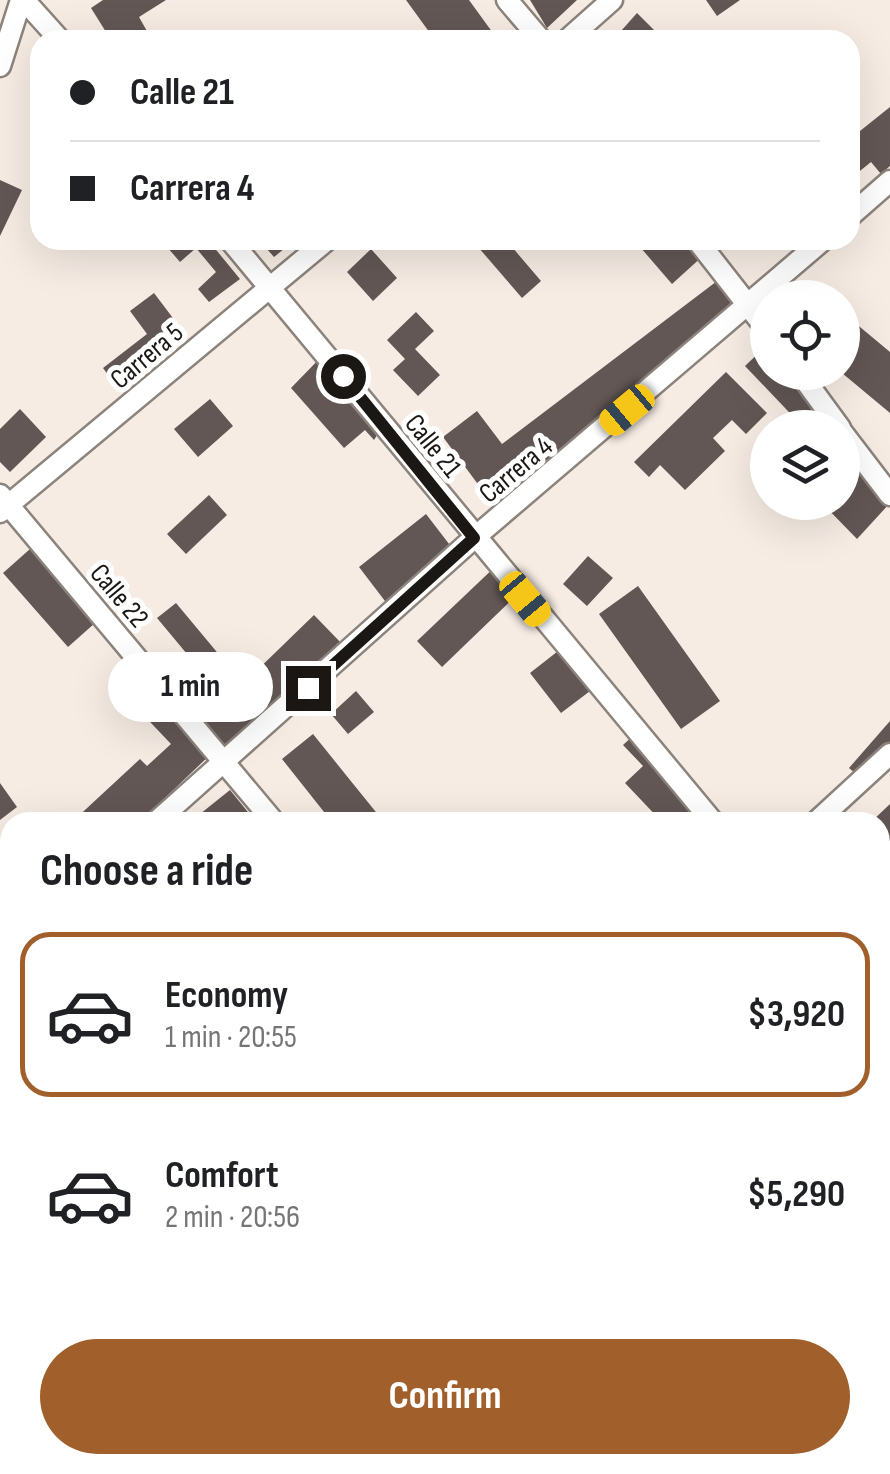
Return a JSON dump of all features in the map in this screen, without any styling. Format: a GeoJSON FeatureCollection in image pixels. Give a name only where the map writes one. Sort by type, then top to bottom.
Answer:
{"type":"FeatureCollection","features":[{"type":"Feature","properties":{"kind":"street"},"geometry":{"type":"LineString","coordinates":[[0,6],[20,0]]}},
{"type":"Feature","properties":{"kind":"street"},"geometry":{"type":"LineString","coordinates":[[20,0],[50,30]]}},
{"type":"Feature","properties":{"kind":"street"},"geometry":{"type":"LineString","coordinates":[[0,66],[20,0]]}},
{"type":"Feature","properties":{"kind":"street"},"geometry":{"type":"LineString","coordinates":[[507,0],[532,30]]}},
{"type":"Feature","properties":{"kind":"street"},"geometry":{"type":"LineString","coordinates":[[578,30],[612,0]]}},
{"type":"Feature","properties":{"kind":"street"},"geometry":{"type":"LineString","coordinates":[[860,207],[890,180]]}},
{"type":"Feature","properties":{"kind":"street","name":"Calle 21"},"geometry":{"type":"LineString","coordinates":[[238,250],[705,812]]}},
{"type":"Feature","properties":{"kind":"street","name":"Carrera 5"},"geometry":{"type":"LineString","coordinates":[[3,504],[316,250]]}},
{"type":"Feature","properties":{"kind":"street"},"geometry":{"type":"LineString","coordinates":[[705,250],[749,306]]}},
{"type":"Feature","properties":{"kind":"street","name":"Carrera 4"},"geometry":{"type":"LineString","coordinates":[[168,812],[474,538],[812,250]]}},
{"type":"Feature","properties":{"kind":"street"},"geometry":{"type":"LineString","coordinates":[[860,455],[890,495]]}},
{"type":"Feature","properties":{"kind":"street","name":"Calle 22"},"geometry":{"type":"LineString","coordinates":[[3,504],[266,812]]}},
{"type":"Feature","properties":{"kind":"street"},"geometry":{"type":"LineString","coordinates":[[827,812],[890,754]]}},
{"type":"Feature","properties":{"kind":"building"},"geometry":{"type":"Polygon","coordinates":[[[103,0],[166,0],[139,17],[146,30],[105,30],[91,8],[103,0]]]}},
{"type":"Feature","properties":{"kind":"building"},"geometry":{"type":"Polygon","coordinates":[[[406,0],[469,0],[491,30],[428,30],[406,0]]]}},
{"type":"Feature","properties":{"kind":"building"},"geometry":{"type":"Polygon","coordinates":[[[530,0],[577,0],[547,28],[530,0]]]}},
{"type":"Feature","properties":{"kind":"building"},"geometry":{"type":"Polygon","coordinates":[[[706,0],[740,0],[717,16],[706,0]]]}},
{"type":"Feature","properties":{"kind":"building"},"geometry":{"type":"Polygon","coordinates":[[[637,13],[654,30],[622,30],[637,13]]]}},
{"type":"Feature","properties":{"kind":"building"},"geometry":{"type":"Polygon","coordinates":[[[890,107],[890,166],[881,174],[871,162],[860,171],[860,131],[890,107]]]}},
{"type":"Feature","properties":{"kind":"building"},"geometry":{"type":"Polygon","coordinates":[[[0,180],[22,190],[0,236],[0,180]]]}},
{"type":"Feature","properties":{"kind":"building"},"geometry":{"type":"Polygon","coordinates":[[[170,250],[194,250],[180,262],[170,250]]]}},
{"type":"Feature","properties":{"kind":"building"},"geometry":{"type":"Polygon","coordinates":[[[198,250],[216,250],[240,279],[209,302],[198,289],[216,272],[198,250]]]}},
{"type":"Feature","properties":{"kind":"building"},"geometry":{"type":"Polygon","coordinates":[[[372,250],[397,278],[373,301],[347,272],[372,250]]]}},
{"type":"Feature","properties":{"kind":"building"},"geometry":{"type":"Polygon","coordinates":[[[481,250],[515,250],[541,281],[522,298],[481,250]]]}},
{"type":"Feature","properties":{"kind":"building"},"geometry":{"type":"Polygon","coordinates":[[[643,250],[702,250],[705,254],[672,284],[643,250]]]}},
{"type":"Feature","properties":{"kind":"building"},"geometry":{"type":"Polygon","coordinates":[[[725,275],[743,304],[695,349],[526,477],[533,484],[500,514],[443,437],[477,411],[502,444],[725,275]]]}},
{"type":"Feature","properties":{"kind":"building"},"geometry":{"type":"Polygon","coordinates":[[[154,293],[185,334],[116,386],[103,368],[147,334],[130,311],[154,293]]]}},
{"type":"Feature","properties":{"kind":"building"},"geometry":{"type":"Polygon","coordinates":[[[416,312],[434,331],[415,349],[440,375],[418,396],[393,370],[405,359],[387,340],[416,312]]]}},
{"type":"Feature","properties":{"kind":"building"},"geometry":{"type":"Polygon","coordinates":[[[860,327],[890,352],[890,413],[860,388],[860,327]]]}},
{"type":"Feature","properties":{"kind":"building"},"geometry":{"type":"Polygon","coordinates":[[[324,354],[383,426],[374,440],[365,430],[344,448],[291,388],[324,354]]]}},
{"type":"Feature","properties":{"kind":"building"},"geometry":{"type":"Polygon","coordinates":[[[726,372],[764,410],[750,410],[750,430],[746,434],[732,420],[713,438],[725,451],[685,490],[660,465],[649,477],[634,462],[726,372]]]}},
{"type":"Feature","properties":{"kind":"building"},"geometry":{"type":"Polygon","coordinates":[[[768,390],[812,390],[827,410],[787,410],[768,390]]]}},
{"type":"Feature","properties":{"kind":"building"},"geometry":{"type":"Polygon","coordinates":[[[210,399],[233,426],[198,457],[174,429],[210,399]]]}},
{"type":"Feature","properties":{"kind":"building"},"geometry":{"type":"Polygon","coordinates":[[[20,409],[46,437],[10,472],[0,462],[0,429],[20,409]]]}},
{"type":"Feature","properties":{"kind":"building"},"geometry":{"type":"Polygon","coordinates":[[[860,459],[890,503],[857,539],[839,520],[860,520],[860,459]]]}},
{"type":"Feature","properties":{"kind":"building"},"geometry":{"type":"Polygon","coordinates":[[[209,495],[227,515],[186,554],[167,534],[209,495]]]}},
{"type":"Feature","properties":{"kind":"building"},"geometry":{"type":"Polygon","coordinates":[[[426,514],[456,553],[388,605],[359,567],[426,514]]]}},
{"type":"Feature","properties":{"kind":"building"},"geometry":{"type":"Polygon","coordinates":[[[30,549],[95,623],[68,647],[3,573],[30,549]]]}},
{"type":"Feature","properties":{"kind":"building"},"geometry":{"type":"Polygon","coordinates":[[[588,556],[613,578],[587,606],[563,584],[588,556]]]}},
{"type":"Feature","properties":{"kind":"building"},"geometry":{"type":"Polygon","coordinates":[[[499,563],[523,589],[442,667],[417,641],[499,563]]]}},
{"type":"Feature","properties":{"kind":"building"},"geometry":{"type":"Polygon","coordinates":[[[638,586],[720,701],[681,729],[599,614],[638,586]]]}},
{"type":"Feature","properties":{"kind":"building"},"geometry":{"type":"Polygon","coordinates":[[[176,603],[221,657],[202,672],[157,618],[176,603]]]}},
{"type":"Feature","properties":{"kind":"building"},"geometry":{"type":"Polygon","coordinates":[[[314,615],[344,646],[280,709],[214,751],[150,812],[83,812],[140,759],[147,766],[171,744],[133,704],[161,678],[190,721],[250,677],[314,615]]]}},
{"type":"Feature","properties":{"kind":"building"},"geometry":{"type":"Polygon","coordinates":[[[567,644],[598,685],[561,713],[530,673],[567,644]]]}},
{"type":"Feature","properties":{"kind":"building"},"geometry":{"type":"Polygon","coordinates":[[[356,691],[374,712],[348,734],[331,714],[356,691]]]}},
{"type":"Feature","properties":{"kind":"building"},"geometry":{"type":"Polygon","coordinates":[[[890,721],[890,760],[869,785],[849,768],[890,721]]]}},
{"type":"Feature","properties":{"kind":"building"},"geometry":{"type":"Polygon","coordinates":[[[636,733],[704,812],[653,812],[625,783],[643,766],[623,745],[636,733]]]}},
{"type":"Feature","properties":{"kind":"building"},"geometry":{"type":"Polygon","coordinates":[[[313,734],[376,812],[324,812],[282,759],[313,734]]]}},
{"type":"Feature","properties":{"kind":"building"},"geometry":{"type":"Polygon","coordinates":[[[0,783],[17,807],[0,812],[0,783]]]}},
{"type":"Feature","properties":{"kind":"building"},"geometry":{"type":"Polygon","coordinates":[[[230,790],[248,812],[202,812],[230,790]]]}},
{"type":"Feature","properties":{"kind":"route"},"geometry":{"type":"LineString","coordinates":[[308,688],[474,538],[343,376]]}}]}
